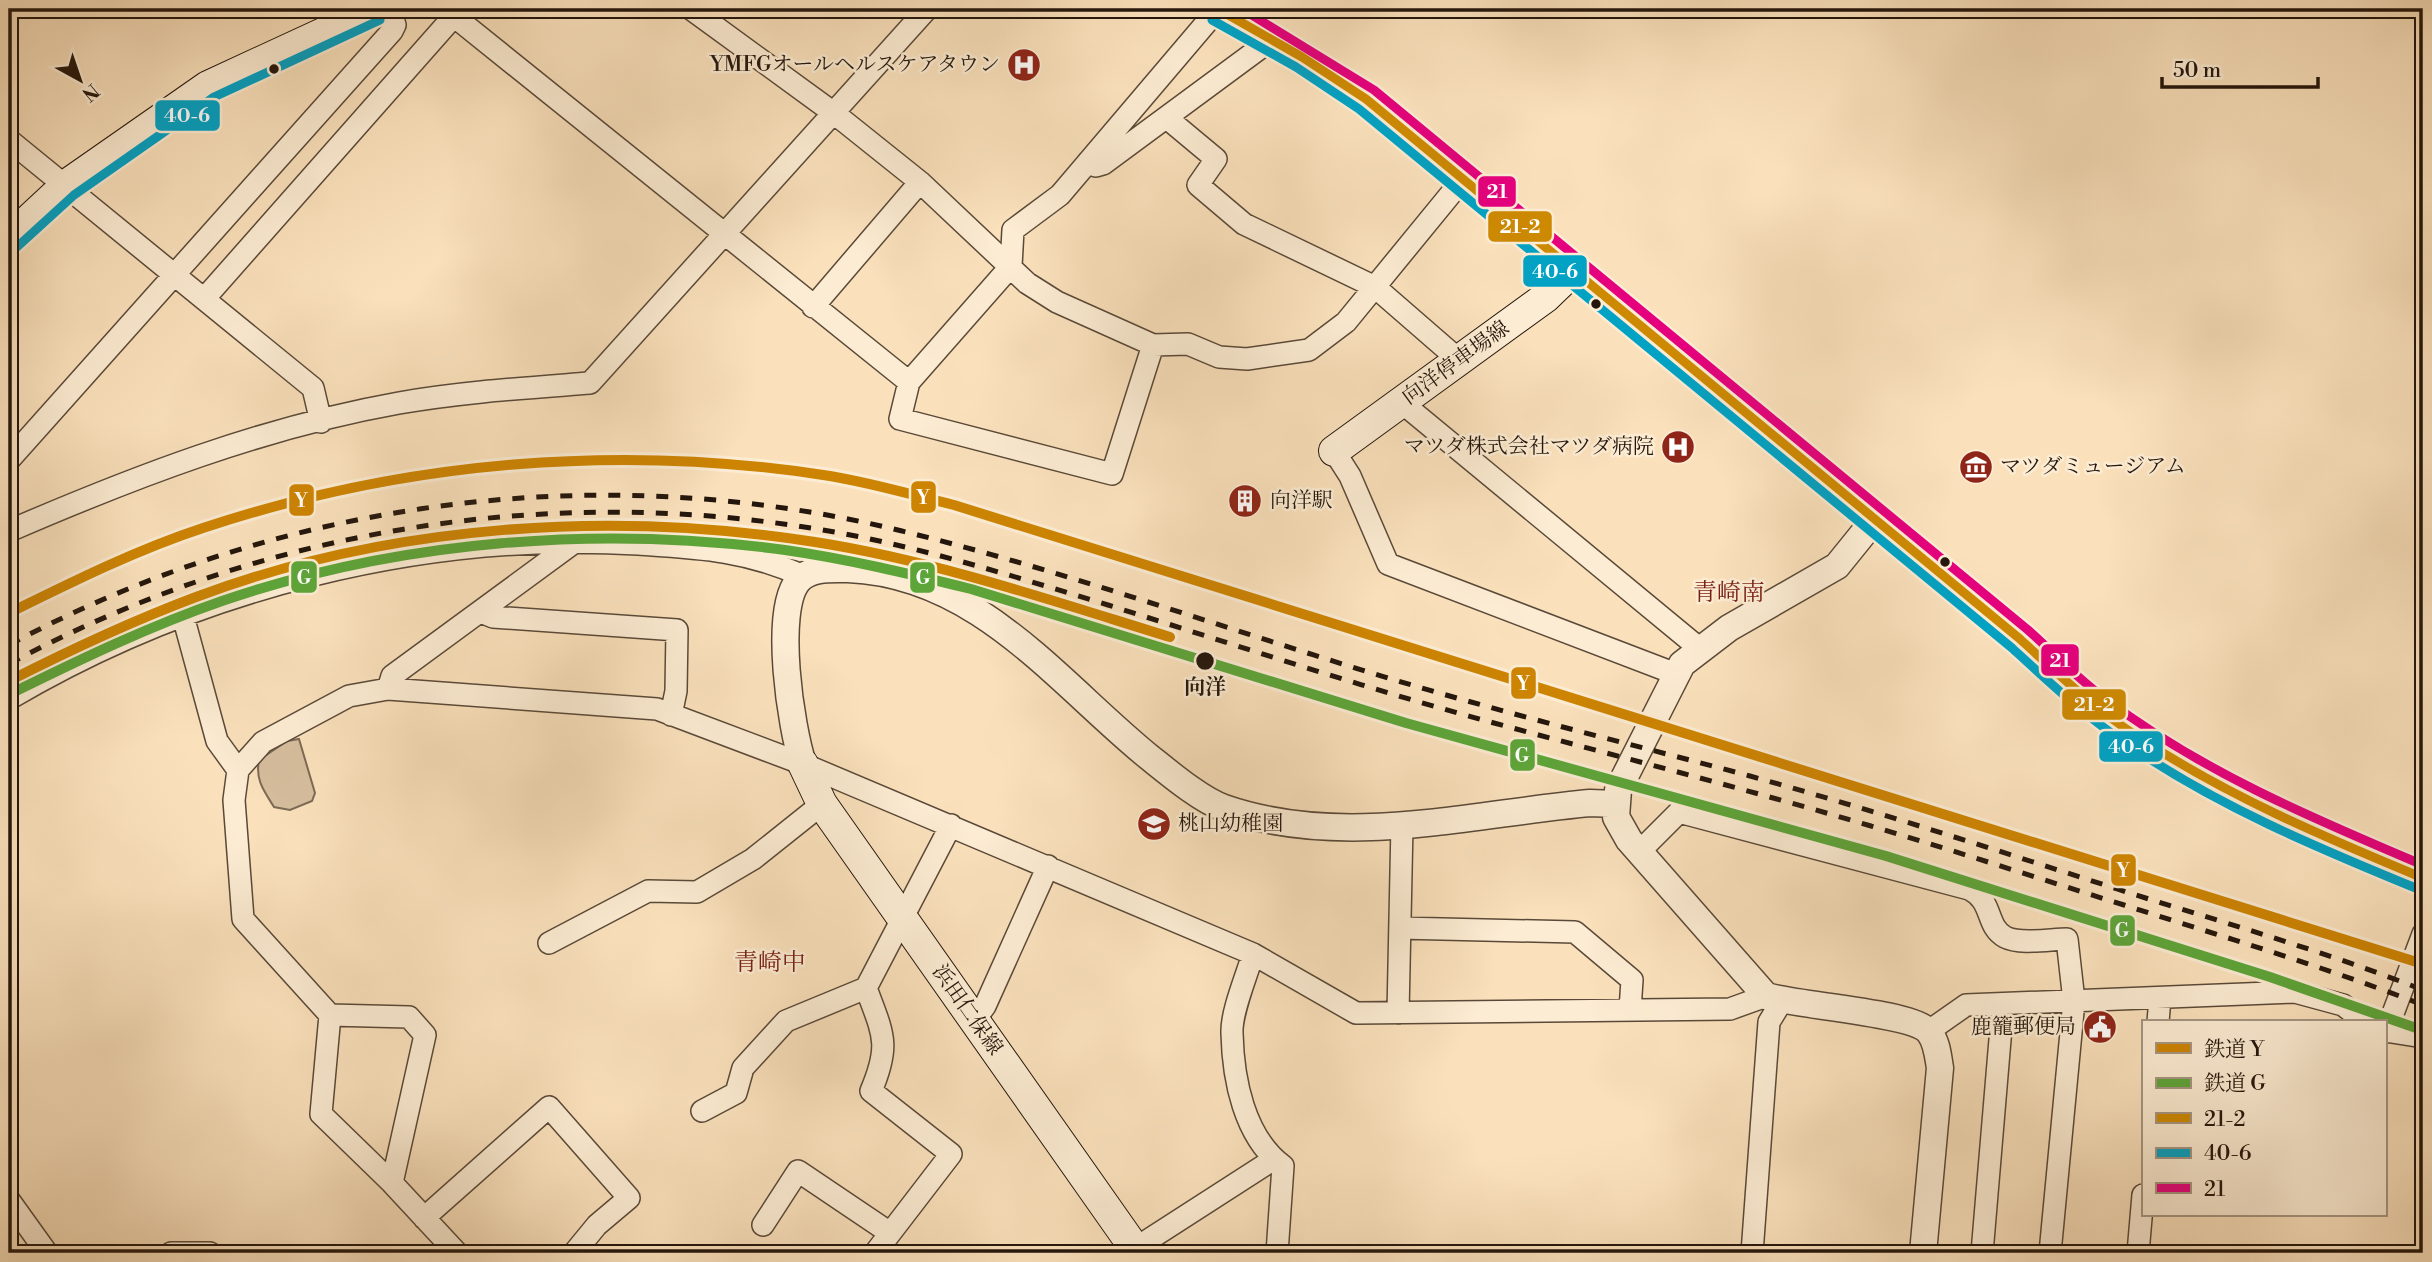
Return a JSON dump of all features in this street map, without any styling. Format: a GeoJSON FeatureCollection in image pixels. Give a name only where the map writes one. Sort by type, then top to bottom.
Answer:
{"type":"FeatureCollection","features":[{"type":"Feature","properties":{"kind":"main road"},"geometry":{"type":"LineString","coordinates":[[9,238],[66,185],[208,86],[375,9]]}},
{"type":"Feature","properties":{"kind":"main road"},"geometry":{"type":"LineString","coordinates":[[1218,9],[1366,99],[1875,519],[2096,707],[2184,765],[2264,811],[2423,878]]}},
{"type":"Feature","properties":{"kind":"main road","name":"向洋停車場線"},"geometry":{"type":"LineString","coordinates":[[1334,451],[1546,297],[1574,271]]}},
{"type":"Feature","properties":{"kind":"main road","name":"浜田仁保線"},"geometry":{"type":"LineString","coordinates":[[803,764],[822,804],[1133,1252]]}},
{"type":"Feature","properties":{"kind":"street"},"geometry":{"type":"LineString","coordinates":[[9,460],[393,31],[396,25],[390,9]]}},
{"type":"Feature","properties":{"kind":"street"},"geometry":{"type":"LineString","coordinates":[[691,9],[835,114],[920,182],[1027,283],[1057,302],[1153,345],[1188,344],[1219,357],[1247,359],[1309,350],[1346,322],[1463,179]]}},
{"type":"Feature","properties":{"kind":"street"},"geometry":{"type":"LineString","coordinates":[[9,531],[126,480],[271,434],[398,403],[590,383],[927,9]]}},
{"type":"Feature","properties":{"kind":"street"},"geometry":{"type":"LineString","coordinates":[[1153,345],[1112,474],[900,419],[909,382],[1011,266],[1013,230],[1060,195],[1218,9]]}},
{"type":"Feature","properties":{"kind":"street"},"geometry":{"type":"LineString","coordinates":[[204,299],[450,12],[909,382]]}},
{"type":"Feature","properties":{"kind":"street"},"geometry":{"type":"LineString","coordinates":[[1088,162],[1096,166],[1103,164],[1271,40]]}},
{"type":"Feature","properties":{"kind":"street"},"geometry":{"type":"LineString","coordinates":[[1167,119],[1216,159],[1198,185],[1244,224],[1374,287],[1459,360]]}},
{"type":"Feature","properties":{"kind":"street"},"geometry":{"type":"LineString","coordinates":[[9,140],[313,388],[321,422]]}},
{"type":"Feature","properties":{"kind":"street"},"geometry":{"type":"LineString","coordinates":[[813,307],[920,182]]}},
{"type":"Feature","properties":{"kind":"street"},"geometry":{"type":"LineString","coordinates":[[1401,402],[1699,648]]}},
{"type":"Feature","properties":{"kind":"street"},"geometry":{"type":"LineString","coordinates":[[1334,451],[1350,476],[1388,564],[1676,674]]}},
{"type":"Feature","properties":{"kind":"street"},"geometry":{"type":"LineString","coordinates":[[1774,999],[1639,852],[1621,829],[1616,804],[1622,778],[1676,674],[1689,656],[1837,566],[1875,519]]}},
{"type":"Feature","properties":{"kind":"street"},"geometry":{"type":"LineString","coordinates":[[9,699],[80,661],[183,616],[312,576],[492,544],[576,541],[741,553],[768,560],[803,576],[831,569],[874,570],[922,584],[957,599],[1012,633],[1117,731],[1167,771],[1223,807],[1282,820],[1344,828],[1402,825],[1560,806],[1616,804]]}},
{"type":"Feature","properties":{"kind":"street"},"geometry":{"type":"LineString","coordinates":[[387,689],[392,676],[576,541]]}},
{"type":"Feature","properties":{"kind":"street"},"geometry":{"type":"LineString","coordinates":[[803,576],[790,595],[786,659],[797,745],[803,764]]}},
{"type":"Feature","properties":{"kind":"street"},"geometry":{"type":"LineString","coordinates":[[481,612],[493,617],[677,630],[676,691],[671,715]]}},
{"type":"Feature","properties":{"kind":"street"},"geometry":{"type":"LineString","coordinates":[[183,616],[217,741],[238,769]]}},
{"type":"Feature","properties":{"kind":"street"},"geometry":{"type":"LineString","coordinates":[[392,1183],[425,1035],[409,1017],[330,1015],[243,919],[234,800],[238,769],[263,742],[349,696],[387,689],[657,709],[803,764],[1253,954],[1356,1013],[1730,1009],[1774,999],[1896,1017],[1919,1024],[1929,1031],[1936,1045],[1940,1068],[1923,1253]]}},
{"type":"Feature","properties":{"kind":"street"},"geometry":{"type":"LineString","coordinates":[[549,943],[648,891],[696,892],[753,859],[822,804]]}},
{"type":"Feature","properties":{"kind":"street"},"geometry":{"type":"LineString","coordinates":[[1639,852],[1679,812],[1969,889],[1985,901],[1993,923],[2004,936],[2067,939],[2074,1001],[2050,1253]]}},
{"type":"Feature","properties":{"kind":"street"},"geometry":{"type":"LineString","coordinates":[[702,1111],[736,1093],[743,1068],[786,1021],[866,988],[951,825]]}},
{"type":"Feature","properties":{"kind":"street"},"geometry":{"type":"LineString","coordinates":[[1398,1013],[1402,825]]}},
{"type":"Feature","properties":{"kind":"street"},"geometry":{"type":"LineString","coordinates":[[975,1021],[985,1006],[1048,866]]}},
{"type":"Feature","properties":{"kind":"street"},"geometry":{"type":"LineString","coordinates":[[1400,928],[1575,932],[1632,980],[1630,1010]]}},
{"type":"Feature","properties":{"kind":"street"},"geometry":{"type":"LineString","coordinates":[[2386,1029],[2423,933]]}},
{"type":"Feature","properties":{"kind":"street"},"geometry":{"type":"LineString","coordinates":[[1253,954],[1231,1031],[1243,1112],[1261,1145],[1283,1166],[1278,1253]]}},
{"type":"Feature","properties":{"kind":"street"},"geometry":{"type":"LineString","coordinates":[[866,988],[884,1039],[881,1066],[871,1091],[951,1154],[875,1253]]}},
{"type":"Feature","properties":{"kind":"street"},"geometry":{"type":"LineString","coordinates":[[1929,1031],[1966,1005],[2295,992],[2343,1005],[2362,1020]]}},
{"type":"Feature","properties":{"kind":"street"},"geometry":{"type":"LineString","coordinates":[[2158,1020],[2160,998]]}},
{"type":"Feature","properties":{"kind":"street"},"geometry":{"type":"LineString","coordinates":[[1753,1253],[1769,1022],[1774,999]]}},
{"type":"Feature","properties":{"kind":"street"},"geometry":{"type":"LineString","coordinates":[[1982,1253],[2003,1004]]}},
{"type":"Feature","properties":{"kind":"street"},"geometry":{"type":"LineString","coordinates":[[330,1015],[321,1114],[392,1183],[457,1253]]}},
{"type":"Feature","properties":{"kind":"street"},"geometry":{"type":"LineString","coordinates":[[2386,1032],[2423,1037]]}},
{"type":"Feature","properties":{"kind":"street"},"geometry":{"type":"LineString","coordinates":[[424,1218],[549,1107],[629,1198],[597,1226],[574,1253]]}},
{"type":"Feature","properties":{"kind":"street"},"geometry":{"type":"LineString","coordinates":[[1133,1252],[1274,1159]]}},
{"type":"Feature","properties":{"kind":"street"},"geometry":{"type":"LineString","coordinates":[[763,1225],[798,1171],[890,1233]]}},
{"type":"Feature","properties":{"kind":"street"},"geometry":{"type":"LineString","coordinates":[[9,1200],[47,1253]]}},
{"type":"Feature","properties":{"kind":"street"},"geometry":{"type":"LineString","coordinates":[[2138,1253],[2142,1207]]}},
{"type":"Feature","properties":{"kind":"street"},"geometry":{"type":"LineString","coordinates":[[171,1253],[210,1253]]}},
{"type":"Feature","properties":{"kind":"shaded area"},"geometry":{"type":"Polygon","coordinates":[[[299,739],[315,793],[312,801],[290,810],[274,807],[259,779],[259,760],[287,741],[299,739]]]}},
{"type":"Feature","properties":{"kind":"railway"},"geometry":{"type":"LineString","coordinates":[[9,645],[113,595],[221,555],[332,525],[445,506],[559,496],[674,497],[788,509],[902,531],[975,550],[1409,684],[1847,804],[2280,940],[2423,990]]}},
{"type":"Feature","properties":{"kind":"railway"},"geometry":{"type":"LineString","coordinates":[[9,664],[106,617],[206,578],[309,549],[413,528],[519,515],[626,512],[733,518],[840,533],[975,565],[1397,695],[1871,826],[2274,953],[2423,1005]]}},
{"type":"Feature","properties":{"kind":"rail line","name":"Y"},"geometry":{"type":"LineString","coordinates":[[9,613],[129,556],[203,528],[279,505],[435,473],[514,464],[593,460],[751,466],[830,476],[954,505],[2423,964]]}},
{"type":"Feature","properties":{"kind":"rail line","name":"Y"},"geometry":{"type":"LineString","coordinates":[[9,681],[148,616],[270,572],[346,553],[423,539],[502,530],[581,526],[738,532],[860,550],[994,583],[1170,637]]}},
{"type":"Feature","properties":{"kind":"rail line","name":"G"},"geometry":{"type":"LineString","coordinates":[[14,692],[117,643],[195,611],[290,580],[359,564],[430,551],[572,539],[644,539],[785,550],[855,562],[971,589],[1406,723],[1886,856],[2270,977],[2419,1029]]}},
{"type":"Feature","properties":{"kind":"transit line","name":"21-2"},"geometry":{"type":"LineString","coordinates":[[1218,9],[1302,57],[1366,99],[2020,639],[2105,713],[2135,735],[2240,796],[2312,831],[2423,878]]}},
{"type":"Feature","properties":{"kind":"transit line","name":"21"},"geometry":{"type":"LineString","coordinates":[[1242,9],[1374,90],[2028,630],[2074,673],[2140,724],[2178,748],[2258,791],[2423,865]]}},
{"type":"Feature","properties":{"kind":"transit line","name":"40-6"},"geometry":{"type":"LineString","coordinates":[[17,247],[74,195],[214,97],[380,20]]}},
{"type":"Feature","properties":{"kind":"transit line","name":"40-6"},"geometry":{"type":"LineString","coordinates":[[1212,20],[1296,67],[1359,109],[2112,733],[2161,766],[2232,806],[2418,889]]}},
{"type":"Feature","properties":{"kind":"place","name":"YMFGオールヘルスケアタウン"},"geometry":{"type":"Point","coordinates":[1024,65]}},
{"type":"Feature","properties":{"kind":"place","name":"マツダ株式会社マツダ病院"},"geometry":{"type":"Point","coordinates":[1678,447]}},
{"type":"Feature","properties":{"kind":"place","name":"マツダミュージアム"},"geometry":{"type":"Point","coordinates":[1976,467]}},
{"type":"Feature","properties":{"kind":"place","name":"向洋駅"},"geometry":{"type":"Point","coordinates":[1245,501]}},
{"type":"Feature","properties":{"kind":"place","name":"向洋"},"geometry":{"type":"Point","coordinates":[1205,661]}},
{"type":"Feature","properties":{"kind":"place","name":"桃山幼稚園"},"geometry":{"type":"Point","coordinates":[1154,824]}},
{"type":"Feature","properties":{"kind":"place","name":"鹿籠郵便局"},"geometry":{"type":"Point","coordinates":[2100,1027]}},
{"type":"Feature","properties":{"kind":"district","name":"青崎南"},"geometry":{"type":"Point","coordinates":[1729,593]}},
{"type":"Feature","properties":{"kind":"district","name":"青崎中"},"geometry":{"type":"Point","coordinates":[770,963]}}]}
